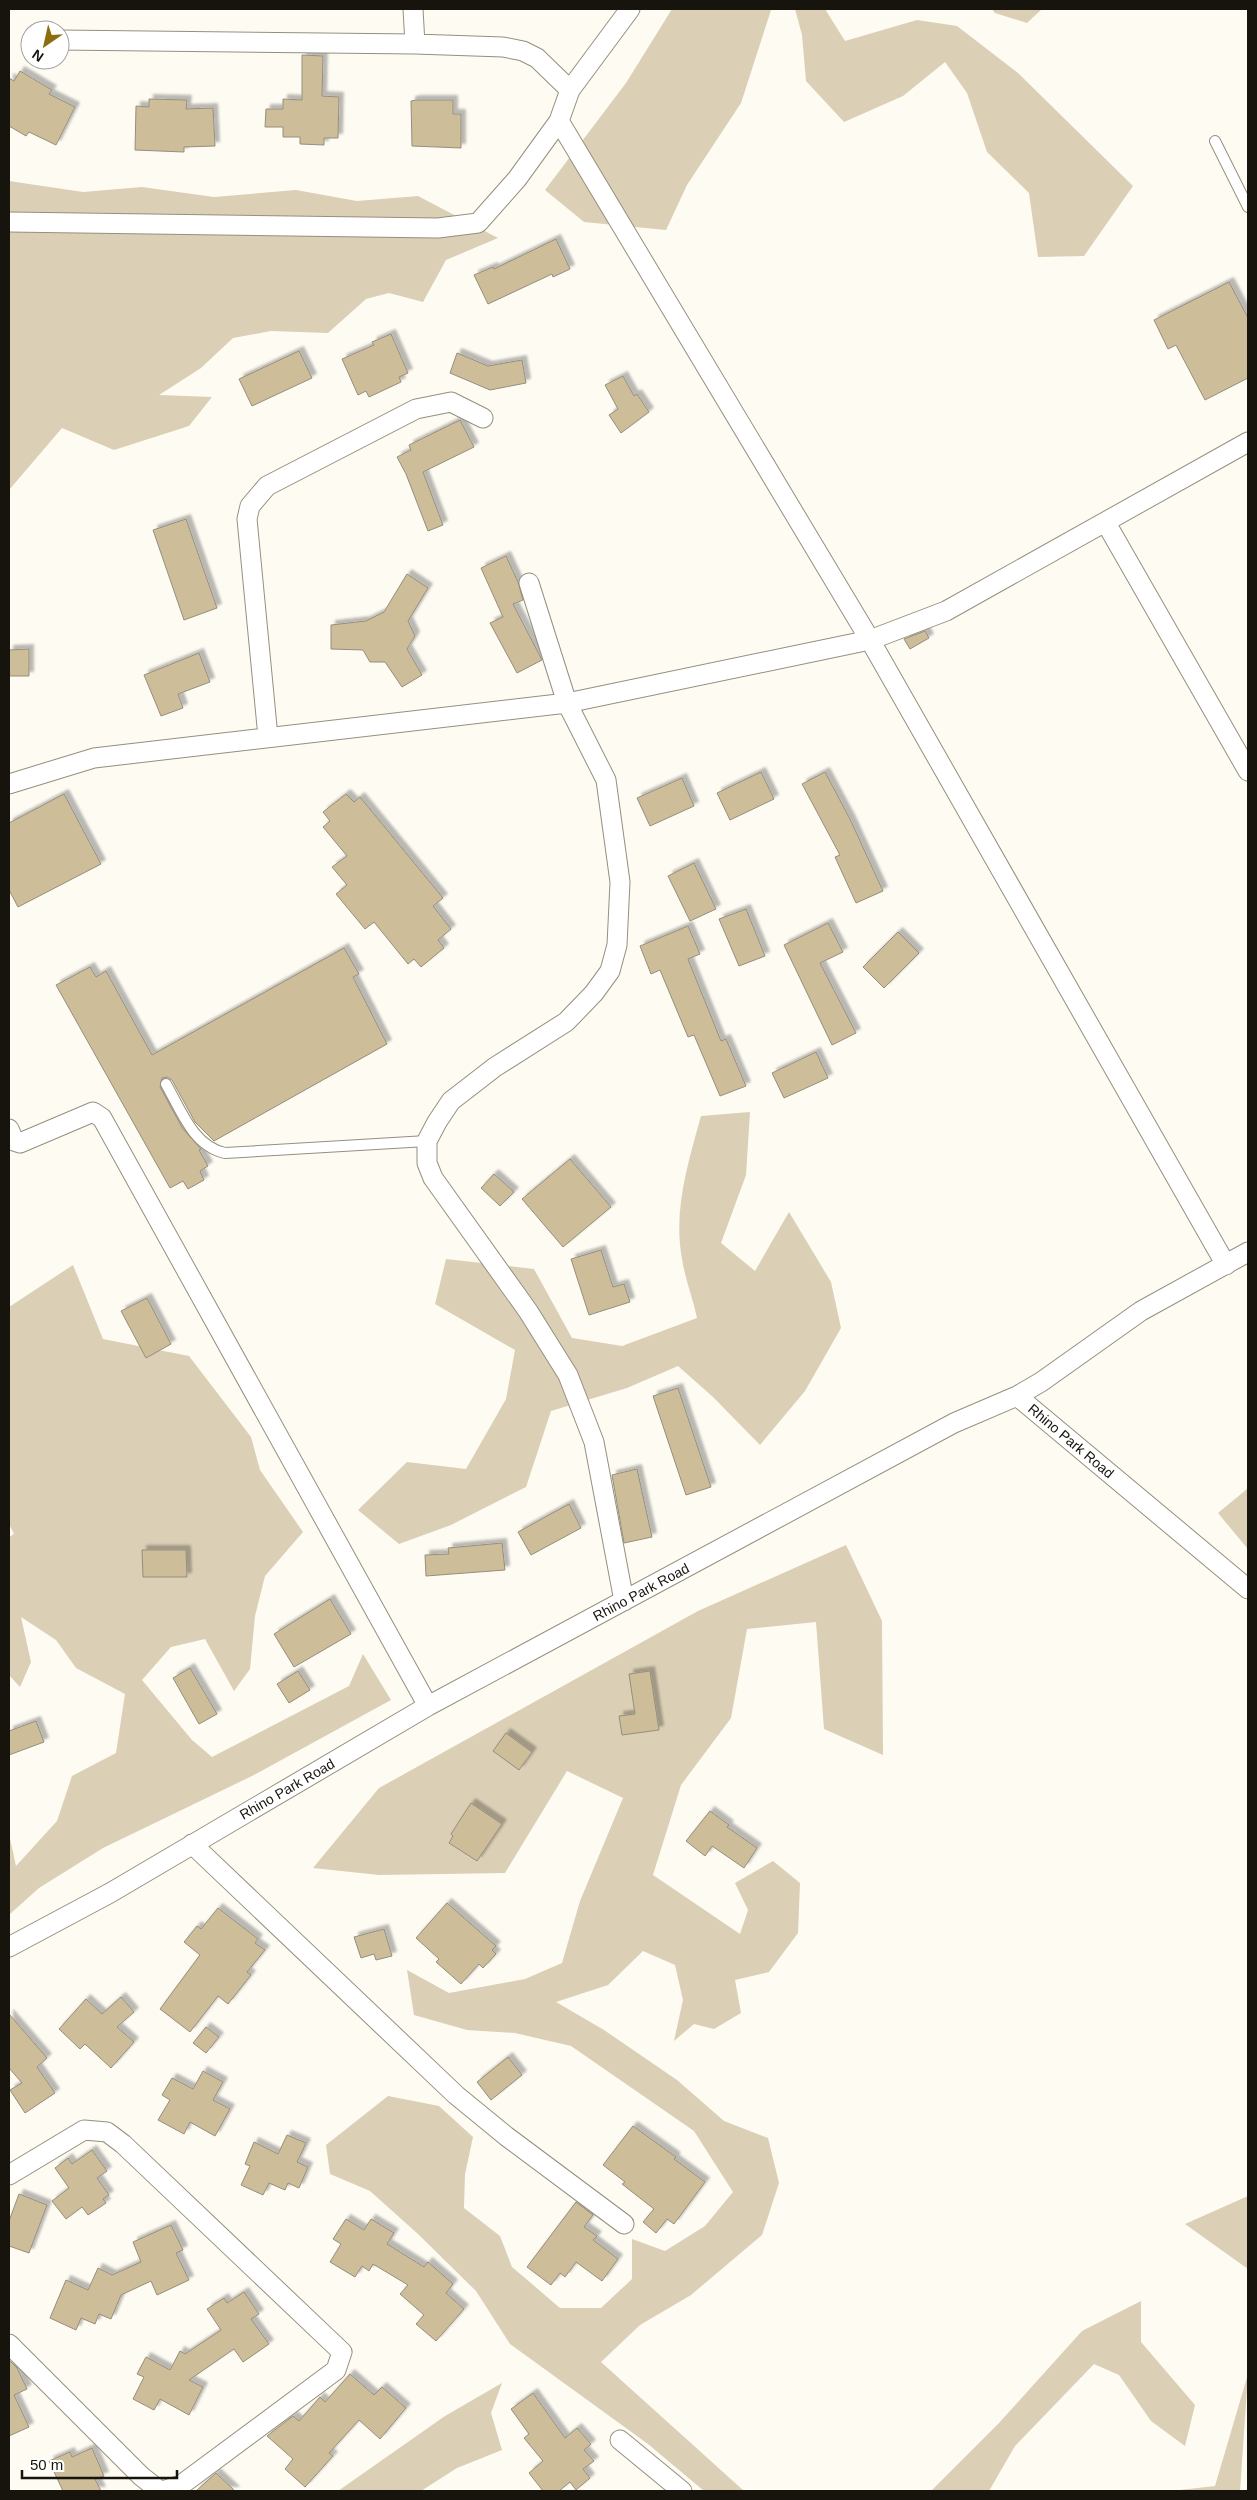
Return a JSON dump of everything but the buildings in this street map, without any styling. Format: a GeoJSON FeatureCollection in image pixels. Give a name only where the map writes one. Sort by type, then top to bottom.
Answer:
{"type":"FeatureCollection","features":[{"type":"Feature","properties":{"kind":"street"},"geometry":{"type":"LineString","coordinates":[[413,9],[415,44]]}},
{"type":"Feature","properties":{"kind":"street"},"geometry":{"type":"LineString","coordinates":[[9,222],[438,228],[478,223],[516,179],[559,121],[570,90],[630,9]]}},
{"type":"Feature","properties":{"kind":"street"},"geometry":{"type":"LineString","coordinates":[[70,40],[415,44],[503,47],[523,51],[537,58],[570,90]]}},
{"type":"Feature","properties":{"kind":"street"},"geometry":{"type":"LineString","coordinates":[[559,121],[870,640],[1226,1265]]}},
{"type":"Feature","properties":{"kind":"street"},"geometry":{"type":"LineString","coordinates":[[268,737],[247,519],[250,506],[267,486],[416,409],[451,402],[483,418]]}},
{"type":"Feature","properties":{"kind":"street"},"geometry":{"type":"LineString","coordinates":[[9,784],[94,758],[567,703],[870,640],[946,611],[1248,442]]}},
{"type":"Feature","properties":{"kind":"street"},"geometry":{"type":"LineString","coordinates":[[1106,522],[1248,772]]}},
{"type":"Feature","properties":{"kind":"street"},"geometry":{"type":"LineString","coordinates":[[529,583],[567,703],[606,780],[620,882],[617,946],[610,971],[594,993],[566,1022],[495,1067],[451,1101],[436,1122],[427,1141],[427,1163],[433,1178],[528,1311],[568,1375],[594,1442],[624,1601]]}},
{"type":"Feature","properties":{"kind":"street"},"geometry":{"type":"LineString","coordinates":[[9,1129],[14,1141],[20,1143],[93,1112],[102,1118],[428,1706]]}},
{"type":"Feature","properties":{"kind":"street"},"geometry":{"type":"LineString","coordinates":[[1017,1396],[1041,1382],[1141,1311],[1248,1252]]}},
{"type":"Feature","properties":{"kind":"street","name":"Rhino Park Road"},"geometry":{"type":"LineString","coordinates":[[9,1947],[110,1893],[428,1706],[954,1423],[1017,1396],[1248,1588]]}},
{"type":"Feature","properties":{"kind":"street"},"geometry":{"type":"LineString","coordinates":[[192,1844],[456,2094],[506,2136],[624,2224]]}},
{"type":"Feature","properties":{"kind":"street"},"geometry":{"type":"LineString","coordinates":[[9,2175],[84,2130],[107,2132],[123,2144],[342,2352],[336,2370],[181,2485],[161,2491],[141,2476],[9,2344]]}},
{"type":"Feature","properties":{"kind":"street"},"geometry":{"type":"LineString","coordinates":[[620,2440],[682,2491]]}},
{"type":"Feature","properties":{"kind":"lane"},"geometry":{"type":"LineString","coordinates":[[1215,141],[1248,207]]}},
{"type":"Feature","properties":{"kind":"lane"},"geometry":{"type":"LineString","coordinates":[[166,1084],[197,1138],[214,1151],[225,1153],[427,1141]]}},
{"type":"Feature","properties":{"kind":"shaded area"},"geometry":{"type":"Polygon","coordinates":[[[672,9],[774,9],[771,10],[741,103],[687,185],[666,230],[584,222],[545,190],[626,83],[672,9]]]}},
{"type":"Feature","properties":{"kind":"shaded area"},"geometry":{"type":"Polygon","coordinates":[[[795,9],[825,9],[845,41],[917,20],[957,26],[1018,73],[1133,186],[1084,256],[1038,257],[1029,193],[987,152],[967,93],[945,62],[903,96],[844,122],[806,81],[802,35],[795,9]]]}},
{"type":"Feature","properties":{"kind":"shaded area"},"geometry":{"type":"Polygon","coordinates":[[[992,9],[1042,9],[1027,23],[995,13],[992,9]]]}},
{"type":"Feature","properties":{"kind":"shaded area"},"geometry":{"type":"Polygon","coordinates":[[[9,181],[83,192],[142,187],[214,197],[296,190],[357,201],[418,196],[498,238],[446,260],[423,302],[389,293],[366,299],[328,333],[271,331],[233,338],[201,368],[159,395],[212,397],[189,426],[114,450],[62,428],[9,490],[9,181]]]}},
{"type":"Feature","properties":{"kind":"shaded area"},"geometry":{"type":"Polygon","coordinates":[[[750,1112],[746,1175],[721,1243],[755,1271],[789,1212],[831,1282],[841,1328],[805,1391],[760,1445],[713,1397],[678,1366],[627,1388],[551,1411],[526,1487],[451,1525],[399,1544],[358,1510],[407,1462],[466,1469],[506,1399],[515,1350],[435,1304],[446,1259],[534,1269],[572,1338],[622,1346],[697,1318],[683,1266],[679,1223],[683,1187],[691,1151],[701,1116],[750,1112]]]}},
{"type":"Feature","properties":{"kind":"shaded area"},"geometry":{"type":"Polygon","coordinates":[[[73,1265],[103,1339],[189,1356],[251,1437],[260,1470],[303,1532],[265,1576],[255,1616],[250,1669],[234,1691],[205,1639],[171,1647],[142,1680],[192,1740],[212,1757],[349,1686],[363,1654],[391,1700],[252,1776],[103,1848],[39,1888],[10,1914],[9,1834],[16,1866],[57,1821],[72,1776],[116,1753],[125,1694],[76,1668],[56,1640],[21,1617],[31,1662],[20,1687],[9,1675],[9,1537],[14,1534],[9,1524],[9,1307],[73,1265]]]}},
{"type":"Feature","properties":{"kind":"shaded area"},"geometry":{"type":"Polygon","coordinates":[[[1247,1489],[1248,1547],[1247,1548],[1218,1513],[1247,1489]]]}},
{"type":"Feature","properties":{"kind":"shaded area"},"geometry":{"type":"Polygon","coordinates":[[[846,1545],[882,1621],[883,1755],[824,1729],[816,1622],[747,1629],[731,1718],[681,1785],[653,1875],[740,1934],[748,1910],[735,1883],[773,1861],[800,1883],[798,1933],[769,1972],[735,1980],[741,2013],[714,2029],[694,2024],[674,2041],[683,2000],[675,1965],[643,1951],[608,1985],[556,2002],[604,2030],[677,2080],[724,2121],[768,2138],[779,2183],[762,2235],[691,2295],[640,2325],[601,2362],[744,2491],[704,2491],[648,2444],[510,2344],[476,2291],[418,2234],[370,2191],[330,2174],[326,2145],[388,2096],[439,2106],[473,2137],[465,2174],[464,2208],[500,2236],[512,2267],[560,2308],[601,2308],[632,2279],[632,2239],[665,2251],[705,2226],[733,2192],[694,2131],[571,2046],[515,2033],[467,2030],[414,2015],[407,1970],[449,1993],[525,1979],[562,1963],[580,1901],[623,1798],[567,1771],[505,1873],[379,1875],[313,1868],[379,1788],[698,1611],[846,1545]]]}},
{"type":"Feature","properties":{"kind":"shaded area"},"geometry":{"type":"Polygon","coordinates":[[[1248,2196],[1248,2269],[1185,2224],[1248,2196]]]}},
{"type":"Feature","properties":{"kind":"shaded area"},"geometry":{"type":"Polygon","coordinates":[[[1141,2301],[1141,2342],[1195,2405],[1185,2446],[1151,2421],[1119,2375],[1094,2364],[1015,2446],[989,2491],[931,2491],[999,2423],[1082,2331],[1141,2301]]]}},
{"type":"Feature","properties":{"kind":"shaded area"},"geometry":{"type":"Polygon","coordinates":[[[1248,2374],[1240,2491],[1171,2491],[1215,2486],[1248,2374]]]}},
{"type":"Feature","properties":{"kind":"shaded area"},"geometry":{"type":"Polygon","coordinates":[[[502,2383],[491,2413],[502,2450],[457,2468],[421,2491],[338,2491],[445,2416],[502,2383]]]}}]}
